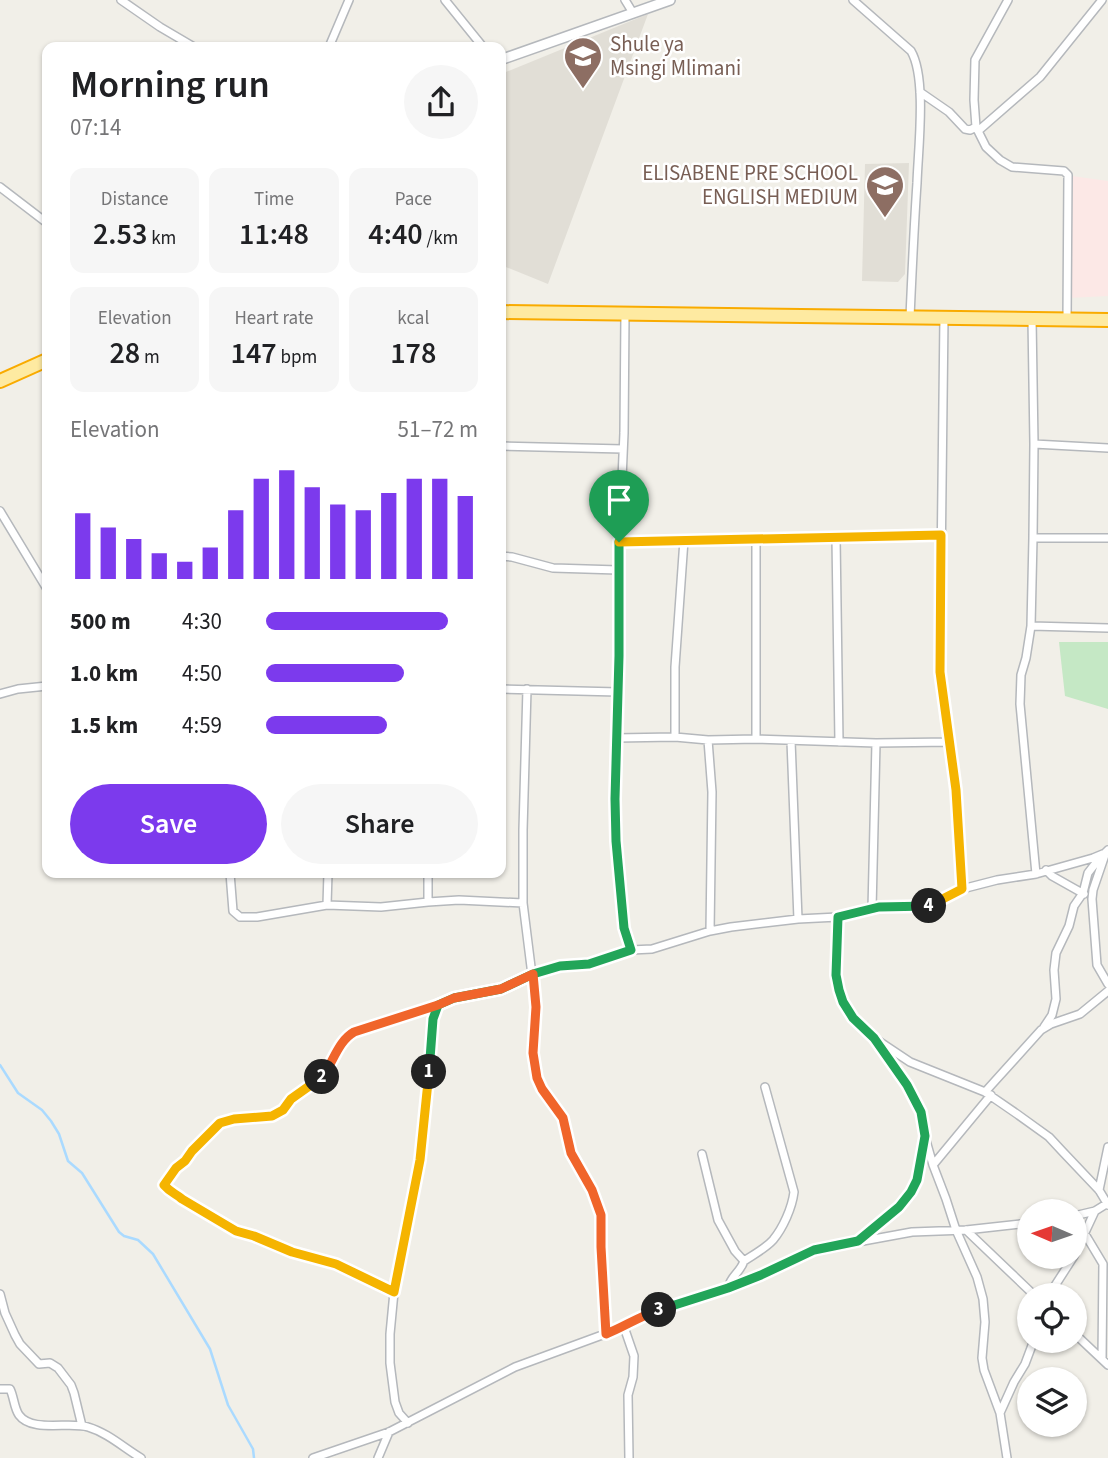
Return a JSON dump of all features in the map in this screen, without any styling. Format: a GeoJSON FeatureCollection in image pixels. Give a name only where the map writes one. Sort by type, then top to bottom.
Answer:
{"type":"FeatureCollection","features":[{"type":"Feature","properties":{"kind":"highway"},"geometry":{"type":"LineString","coordinates":[[506,312],[1108,320]]}},
{"type":"Feature","properties":{"kind":"highway"},"geometry":{"type":"LineString","coordinates":[[0,381],[42,362]]}},
{"type":"Feature","properties":{"kind":"street"},"geometry":{"type":"LineString","coordinates":[[121,0],[186,42]]}},
{"type":"Feature","properties":{"kind":"street"},"geometry":{"type":"LineString","coordinates":[[331,42],[349,0]]}},
{"type":"Feature","properties":{"kind":"street"},"geometry":{"type":"LineString","coordinates":[[444,0],[479,42]]}},
{"type":"Feature","properties":{"kind":"street"},"geometry":{"type":"LineString","coordinates":[[625,0],[633,13]]}},
{"type":"Feature","properties":{"kind":"street"},"geometry":{"type":"LineString","coordinates":[[506,58],[670,0]]}},
{"type":"Feature","properties":{"kind":"street"},"geometry":{"type":"LineString","coordinates":[[853,0],[911,51],[916,59],[920,92],[911,317]]}},
{"type":"Feature","properties":{"kind":"street"},"geometry":{"type":"LineString","coordinates":[[1009,0],[975,60],[974,100],[977,129],[986,147],[1012,167],[1064,171],[1068,175],[1067,320]]}},
{"type":"Feature","properties":{"kind":"street"},"geometry":{"type":"LineString","coordinates":[[920,92],[949,112],[965,129],[977,129],[1040,77],[1102,0]]}},
{"type":"Feature","properties":{"kind":"street"},"geometry":{"type":"LineString","coordinates":[[0,187],[42,219]]}},
{"type":"Feature","properties":{"kind":"street"},"geometry":{"type":"LineString","coordinates":[[625,314],[624,433],[618,570],[616,841],[624,928],[631,950]]}},
{"type":"Feature","properties":{"kind":"street"},"geometry":{"type":"LineString","coordinates":[[944,317],[940,654],[942,690],[956,790],[962,889]]}},
{"type":"Feature","properties":{"kind":"street"},"geometry":{"type":"LineString","coordinates":[[1032,319],[1034,538],[1031,626],[1021,675],[1020,704],[1036,874]]}},
{"type":"Feature","properties":{"kind":"street"},"geometry":{"type":"LineString","coordinates":[[1034,444],[1108,448]]}},
{"type":"Feature","properties":{"kind":"street"},"geometry":{"type":"LineString","coordinates":[[506,446],[623,449]]}},
{"type":"Feature","properties":{"kind":"street"},"geometry":{"type":"LineString","coordinates":[[0,511],[42,581]]}},
{"type":"Feature","properties":{"kind":"street"},"geometry":{"type":"LineString","coordinates":[[619,542],[941,535]]}},
{"type":"Feature","properties":{"kind":"street"},"geometry":{"type":"LineString","coordinates":[[836,538],[839,742]]}},
{"type":"Feature","properties":{"kind":"street"},"geometry":{"type":"LineString","coordinates":[[1034,538],[1108,538]]}},
{"type":"Feature","properties":{"kind":"street"},"geometry":{"type":"LineString","coordinates":[[756,539],[756,739]]}},
{"type":"Feature","properties":{"kind":"street"},"geometry":{"type":"LineString","coordinates":[[675,737],[675,667],[684,540]]}},
{"type":"Feature","properties":{"kind":"street"},"geometry":{"type":"LineString","coordinates":[[506,556],[553,568],[618,570]]}},
{"type":"Feature","properties":{"kind":"street"},"geometry":{"type":"LineString","coordinates":[[1031,626],[1108,628]]}},
{"type":"Feature","properties":{"kind":"street"},"geometry":{"type":"LineString","coordinates":[[0,694],[42,686]]}},
{"type":"Feature","properties":{"kind":"street"},"geometry":{"type":"LineString","coordinates":[[506,689],[618,692]]}},
{"type":"Feature","properties":{"kind":"street"},"geometry":{"type":"LineString","coordinates":[[527,689],[523,903],[536,1007],[533,1053],[537,1078],[563,1118],[571,1153],[592,1190],[601,1215],[606,1334]]}},
{"type":"Feature","properties":{"kind":"street"},"geometry":{"type":"LineString","coordinates":[[616,738],[950,742]]}},
{"type":"Feature","properties":{"kind":"street"},"geometry":{"type":"LineString","coordinates":[[708,740],[712,792],[710,931]]}},
{"type":"Feature","properties":{"kind":"street"},"geometry":{"type":"LineString","coordinates":[[791,741],[798,919]]}},
{"type":"Feature","properties":{"kind":"street"},"geometry":{"type":"LineString","coordinates":[[872,909],[876,743]]}},
{"type":"Feature","properties":{"kind":"street"},"geometry":{"type":"LineString","coordinates":[[394,1292],[336,1264],[292,1252],[236,1231],[172,1193],[164,1185],[176,1168],[220,1123],[272,1116],[283,1110],[291,1099],[322,1078],[349,1035],[363,1029],[454,998],[501,989],[533,974],[560,966],[589,964],[631,950],[652,949],[731,927],[838,917],[887,906],[930,906],[962,889],[1036,874],[1106,852]]}},
{"type":"Feature","properties":{"kind":"street"},"geometry":{"type":"LineString","coordinates":[[933,1165],[1052,1015],[1056,999],[1056,953],[1069,926],[1074,906],[1083,894],[1088,873],[1106,852]]}},
{"type":"Feature","properties":{"kind":"street"},"geometry":{"type":"LineString","coordinates":[[1106,852],[1092,899],[1097,965],[1108,984]]}},
{"type":"Feature","properties":{"kind":"street"},"geometry":{"type":"LineString","coordinates":[[1046,870],[1092,899]]}},
{"type":"Feature","properties":{"kind":"street"},"geometry":{"type":"LineString","coordinates":[[230,878],[233,911],[240,917],[257,917],[327,905],[381,907],[459,900],[523,903]]}},
{"type":"Feature","properties":{"kind":"street"},"geometry":{"type":"LineString","coordinates":[[327,905],[328,878]]}},
{"type":"Feature","properties":{"kind":"street"},"geometry":{"type":"LineString","coordinates":[[428,878],[428,902]]}},
{"type":"Feature","properties":{"kind":"street"},"geometry":{"type":"LineString","coordinates":[[838,917],[836,975],[843,1002],[853,1018],[874,1038],[910,1062],[988,1094],[1049,1137],[1099,1190],[1108,1204],[1087,1214]]}},
{"type":"Feature","properties":{"kind":"street"},"geometry":{"type":"LineString","coordinates":[[1044,1027],[1080,1014],[1108,991]]}},
{"type":"Feature","properties":{"kind":"street"},"geometry":{"type":"LineString","coordinates":[[408,1423],[399,1413],[395,1402],[390,1363],[390,1334],[394,1292],[420,1160],[433,1019],[438,1005]]}},
{"type":"Feature","properties":{"kind":"street"},"geometry":{"type":"LineString","coordinates":[[874,1038],[920,1108],[933,1165],[956,1230],[977,1277],[985,1322],[982,1358],[1000,1413],[1007,1458]]}},
{"type":"Feature","properties":{"kind":"street"},"geometry":{"type":"LineString","coordinates":[[728,1288],[744,1261],[772,1241],[786,1219],[794,1192],[765,1087]]}},
{"type":"Feature","properties":{"kind":"street"},"geometry":{"type":"LineString","coordinates":[[858,1241],[899,1207],[911,1192],[917,1180],[925,1136]]}},
{"type":"Feature","properties":{"kind":"street"},"geometry":{"type":"LineString","coordinates":[[1099,1190],[1108,1147]]}},
{"type":"Feature","properties":{"kind":"street"},"geometry":{"type":"LineString","coordinates":[[702,1154],[718,1220],[735,1251],[744,1261]]}},
{"type":"Feature","properties":{"kind":"street"},"geometry":{"type":"LineString","coordinates":[[1087,1229],[1095,1211]]}},
{"type":"Feature","properties":{"kind":"street"},"geometry":{"type":"LineString","coordinates":[[313,1458],[389,1433],[515,1367],[624,1327],[644,1315],[728,1288],[814,1250],[912,1231],[966,1230],[1017,1224]]}},
{"type":"Feature","properties":{"kind":"street"},"geometry":{"type":"LineString","coordinates":[[966,1230],[1021,1283]]}},
{"type":"Feature","properties":{"kind":"street"},"geometry":{"type":"LineString","coordinates":[[1087,1237],[1103,1264],[1105,1362]]}},
{"type":"Feature","properties":{"kind":"street"},"geometry":{"type":"LineString","coordinates":[[0,1294],[5,1313],[20,1344],[39,1364],[50,1363],[58,1367],[71,1385],[82,1426]]}},
{"type":"Feature","properties":{"kind":"street"},"geometry":{"type":"LineString","coordinates":[[624,1327],[634,1356],[633,1377],[628,1395],[629,1458]]}},
{"type":"Feature","properties":{"kind":"street"},"geometry":{"type":"LineString","coordinates":[[1087,1345],[1105,1362]]}},
{"type":"Feature","properties":{"kind":"street"},"geometry":{"type":"LineString","coordinates":[[1000,1413],[1029,1353]]}},
{"type":"Feature","properties":{"kind":"street"},"geometry":{"type":"LineString","coordinates":[[0,1389],[10,1389],[17,1413],[26,1421],[97,1430],[141,1458]]}},
{"type":"Feature","properties":{"kind":"street"},"geometry":{"type":"LineString","coordinates":[[378,1458],[389,1433]]}},
{"type":"Feature","properties":{"kind":"shaded area"},"geometry":{"type":"Polygon","coordinates":[[[648,14],[548,284],[506,267],[506,72],[648,14]]]}},
{"type":"Feature","properties":{"kind":"shaded area","name":"ELISABENE PRE SCHOOL ENGLISH MEDIUM"},"geometry":{"type":"Polygon","coordinates":[[[909,163],[905,274],[898,282],[862,281],[865,164],[909,163]]]}},
{"type":"Feature","properties":{"kind":"shaded area"},"geometry":{"type":"Polygon","coordinates":[[[1072,176],[1108,181],[1108,296],[1068,298],[1072,176]]]}},
{"type":"Feature","properties":{"kind":"green space"},"geometry":{"type":"Polygon","coordinates":[[[1059,642],[1108,642],[1108,709],[1065,696],[1059,642]]]}},
{"type":"Feature","properties":{"kind":"waterway"},"geometry":{"type":"LineString","coordinates":[[0,1065],[18,1093],[42,1110],[51,1121],[59,1134],[68,1161],[82,1173],[119,1232],[138,1240],[153,1254],[210,1349],[228,1405],[253,1449],[254,1458]]}},
{"type":"Feature","properties":{"kind":"place","name":"Shule ya Msingi Mlimani"},"geometry":{"type":"Point","coordinates":[583,90]}},
{"type":"Feature","properties":{"kind":"place","name":"ELISABENE PRE SCHOOL ENGLISH MEDIUM"},"geometry":{"type":"Point","coordinates":[885,219]}},
{"type":"Feature","properties":{"kind":"route"},"geometry":{"type":"LineString","coordinates":[[619,542],[616,841],[624,928],[631,950],[589,964],[560,966],[533,974],[501,989],[454,998],[438,1005],[433,1019],[420,1160],[394,1292],[336,1264],[292,1252],[228,1228],[172,1193],[164,1185],[173,1171],[220,1123],[225,1120],[272,1116],[283,1110],[291,1099],[322,1078],[343,1042],[354,1032],[454,998],[501,989],[533,974],[536,1007],[533,1053],[537,1078],[563,1118],[571,1153],[592,1190],[601,1215],[606,1334],[644,1315],[728,1288],[814,1250],[858,1241],[904,1201],[917,1180],[922,1156],[925,1136],[921,1112],[907,1085],[874,1038],[853,1018],[843,1002],[836,975],[838,917],[887,906],[930,906],[962,889],[956,790],[940,672],[941,535],[619,542]]}}]}
